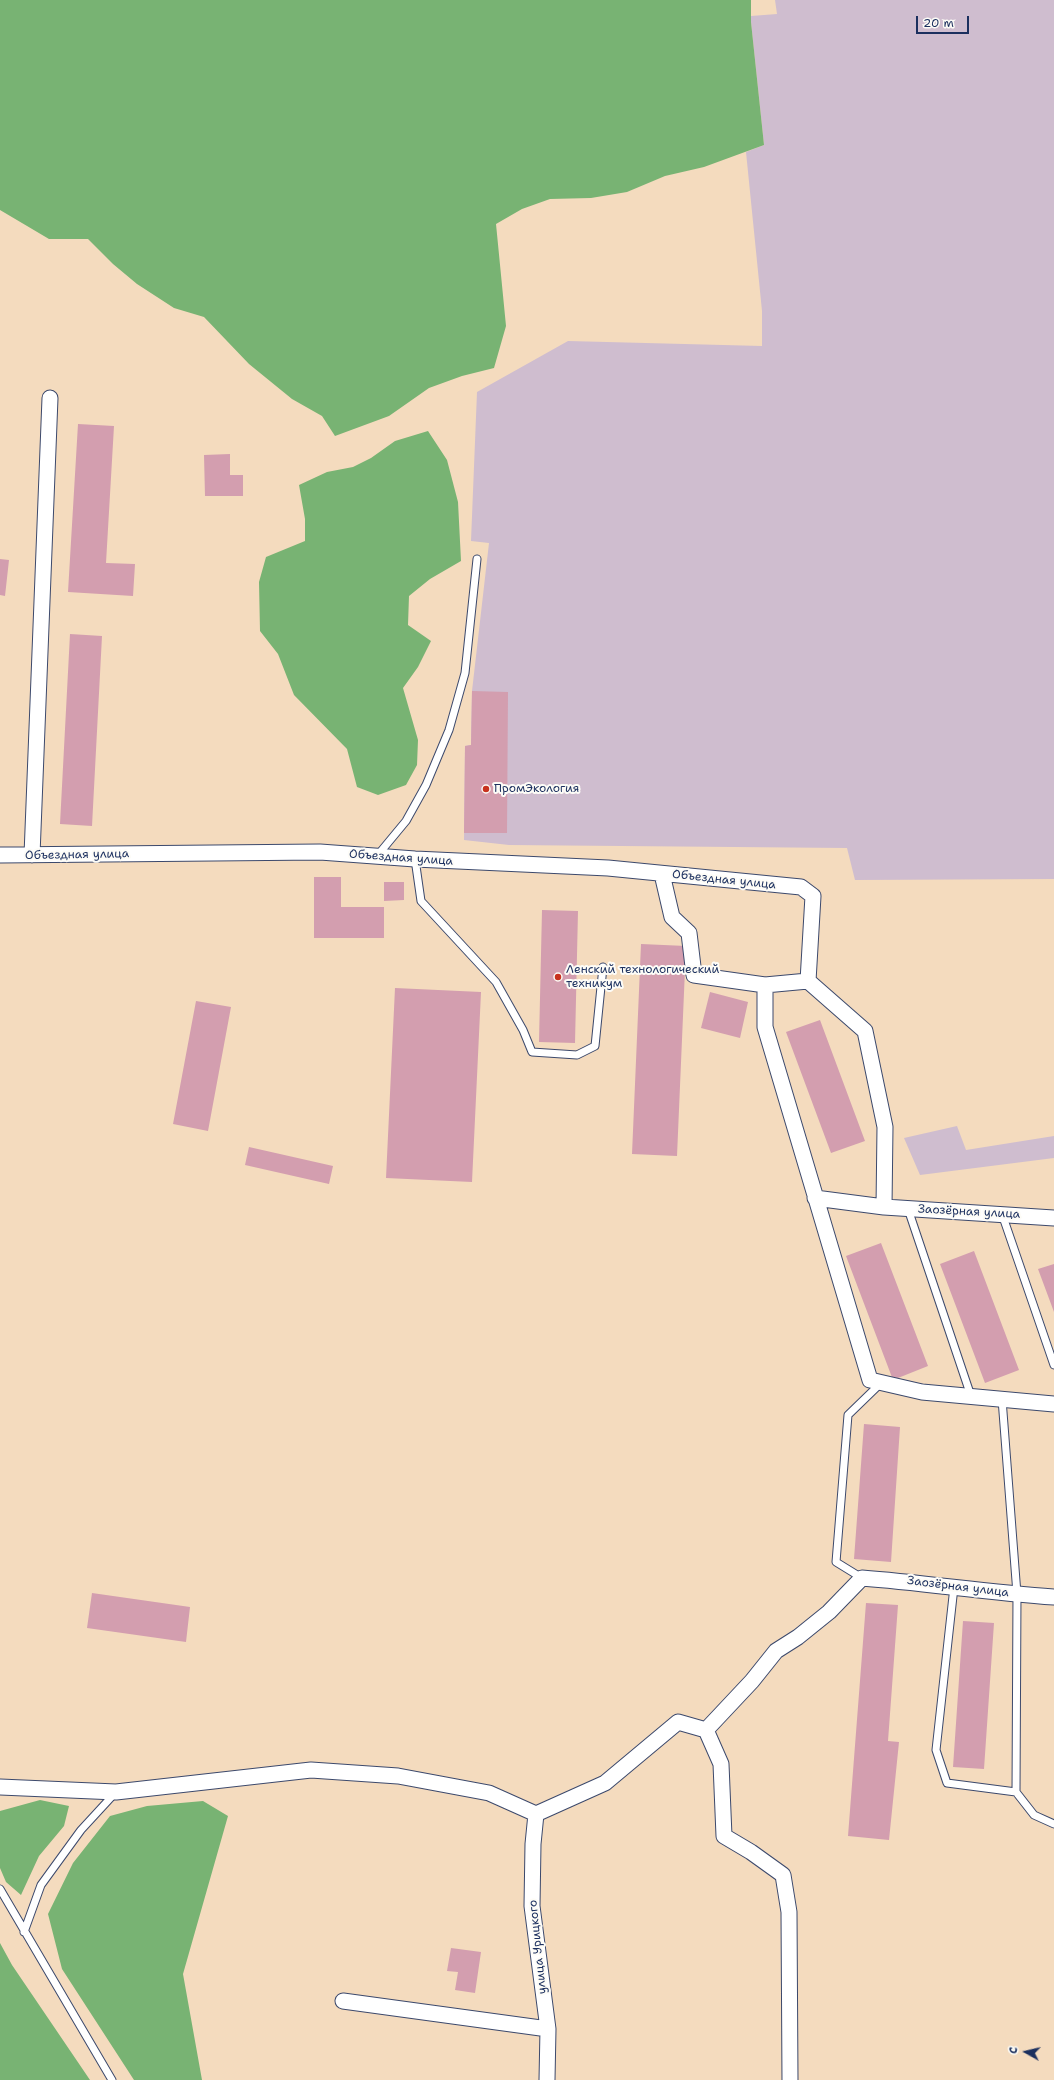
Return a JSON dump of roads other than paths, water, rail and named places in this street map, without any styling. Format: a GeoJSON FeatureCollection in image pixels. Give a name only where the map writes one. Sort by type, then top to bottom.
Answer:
{"type":"FeatureCollection","features":[{"type":"Feature","properties":{"kind":"street"},"geometry":{"type":"LineString","coordinates":[[32,855],[50,398]]}},
{"type":"Feature","properties":{"kind":"street","name":"Объездная улица"},"geometry":{"type":"LineString","coordinates":[[0,855],[320,852],[415,859],[608,868],[801,887],[813,896],[808,981]]}},
{"type":"Feature","properties":{"kind":"street"},"geometry":{"type":"LineString","coordinates":[[662,874],[672,917],[690,933],[694,975],[765,985],[808,981],[865,1031],[885,1126],[884,1207]]}},
{"type":"Feature","properties":{"kind":"street"},"geometry":{"type":"LineString","coordinates":[[765,985],[765,1027],[870,1380],[922,1392],[1054,1404]]}},
{"type":"Feature","properties":{"kind":"street","name":"Заозёрная улица"},"geometry":{"type":"LineString","coordinates":[[815,1198],[884,1207],[1054,1218]]}},
{"type":"Feature","properties":{"kind":"street"},"geometry":{"type":"LineString","coordinates":[[706,1730],[752,1681],[776,1651],[798,1637],[829,1612],[862,1578]]}},
{"type":"Feature","properties":{"kind":"street","name":"Заозёрная улица"},"geometry":{"type":"LineString","coordinates":[[862,1578],[920,1582],[1054,1597]]}},
{"type":"Feature","properties":{"kind":"street"},"geometry":{"type":"LineString","coordinates":[[0,1787],[116,1792],[311,1770],[398,1776],[489,1793],[536,1814],[604,1783],[678,1722],[706,1730]]}},
{"type":"Feature","properties":{"kind":"street"},"geometry":{"type":"LineString","coordinates":[[706,1730],[721,1764],[724,1836],[752,1852],[783,1875],[789,1912],[790,2080]]}},
{"type":"Feature","properties":{"kind":"street","name":"улица Урицкого"},"geometry":{"type":"LineString","coordinates":[[536,1814],[533,1844],[532,1906],[548,2029],[548,2080]]}},
{"type":"Feature","properties":{"kind":"street"},"geometry":{"type":"LineString","coordinates":[[343,2001],[548,2029]]}},
{"type":"Feature","properties":{"kind":"lane"},"geometry":{"type":"LineString","coordinates":[[377,856],[406,821],[426,785],[449,730],[465,673],[477,559]]}},
{"type":"Feature","properties":{"kind":"lane"},"geometry":{"type":"LineString","coordinates":[[415,859],[421,901],[496,982],[523,1030],[532,1052],[577,1055],[595,1046],[603,967]]}},
{"type":"Feature","properties":{"kind":"lane"},"geometry":{"type":"LineString","coordinates":[[908,1209],[971,1396]]}},
{"type":"Feature","properties":{"kind":"lane"},"geometry":{"type":"LineString","coordinates":[[1002,1214],[1054,1365]]}},
{"type":"Feature","properties":{"kind":"lane"},"geometry":{"type":"LineString","coordinates":[[862,1578],[836,1562],[848,1415],[881,1383]]}},
{"type":"Feature","properties":{"kind":"lane"},"geometry":{"type":"LineString","coordinates":[[1002,1399],[1018,1594],[1016,1792],[1034,1815],[1054,1824]]}},
{"type":"Feature","properties":{"kind":"lane"},"geometry":{"type":"LineString","coordinates":[[954,1587],[936,1750],[947,1783],[1016,1792]]}},
{"type":"Feature","properties":{"kind":"lane"},"geometry":{"type":"LineString","coordinates":[[24,1932],[41,1885],[81,1830],[116,1792]]}},
{"type":"Feature","properties":{"kind":"lane"},"geometry":{"type":"LineString","coordinates":[[0,1889],[112,2080]]}},
{"type":"Feature","properties":{"kind":"place","name":"ПромЭкология"},"geometry":{"type":"Point","coordinates":[486,789]}},
{"type":"Feature","properties":{"kind":"place","name":"Ленский технологический техникум"},"geometry":{"type":"Point","coordinates":[558,977]}}]}
